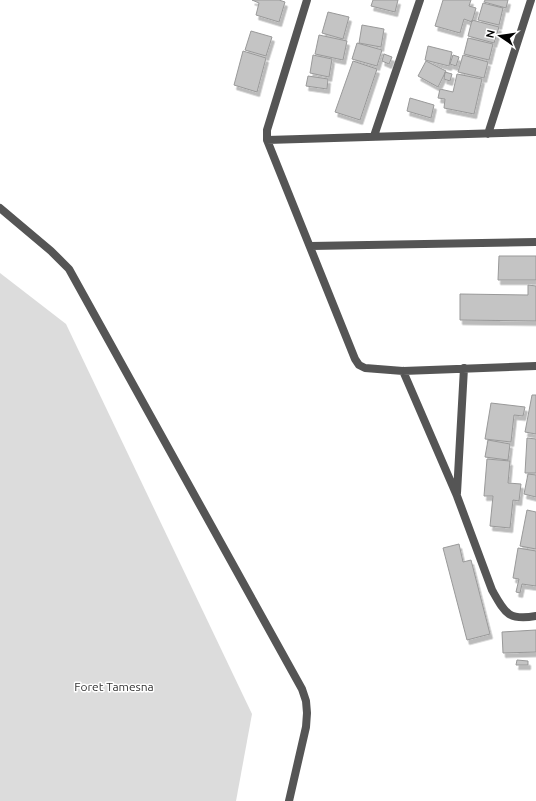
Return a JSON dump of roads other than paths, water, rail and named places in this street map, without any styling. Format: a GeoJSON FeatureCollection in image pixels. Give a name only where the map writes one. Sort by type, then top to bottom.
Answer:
{"type":"FeatureCollection","features":[{"type":"Feature","properties":{"kind":"street"},"geometry":{"type":"LineString","coordinates":[[307,0],[267,130],[267,140],[311,246],[352,353],[359,365],[372,369],[403,371],[536,366]]}},
{"type":"Feature","properties":{"kind":"street"},"geometry":{"type":"LineString","coordinates":[[374,136],[420,0]]}},
{"type":"Feature","properties":{"kind":"street"},"geometry":{"type":"LineString","coordinates":[[488,134],[532,0]]}},
{"type":"Feature","properties":{"kind":"street"},"geometry":{"type":"LineString","coordinates":[[267,140],[536,132]]}},
{"type":"Feature","properties":{"kind":"street"},"geometry":{"type":"LineString","coordinates":[[0,208],[51,251],[69,269],[302,689],[306,701],[306,727],[289,801]]}},
{"type":"Feature","properties":{"kind":"street"},"geometry":{"type":"LineString","coordinates":[[311,246],[536,242]]}},
{"type":"Feature","properties":{"kind":"street"},"geometry":{"type":"LineString","coordinates":[[457,496],[464,368]]}},
{"type":"Feature","properties":{"kind":"street"},"geometry":{"type":"LineString","coordinates":[[403,371],[457,496],[492,590],[505,612],[521,619],[536,616]]}},
{"type":"Feature","properties":{"kind":"park label","name":"Foret Tamesna"},"geometry":{"type":"Point","coordinates":[114,687]}}]}
